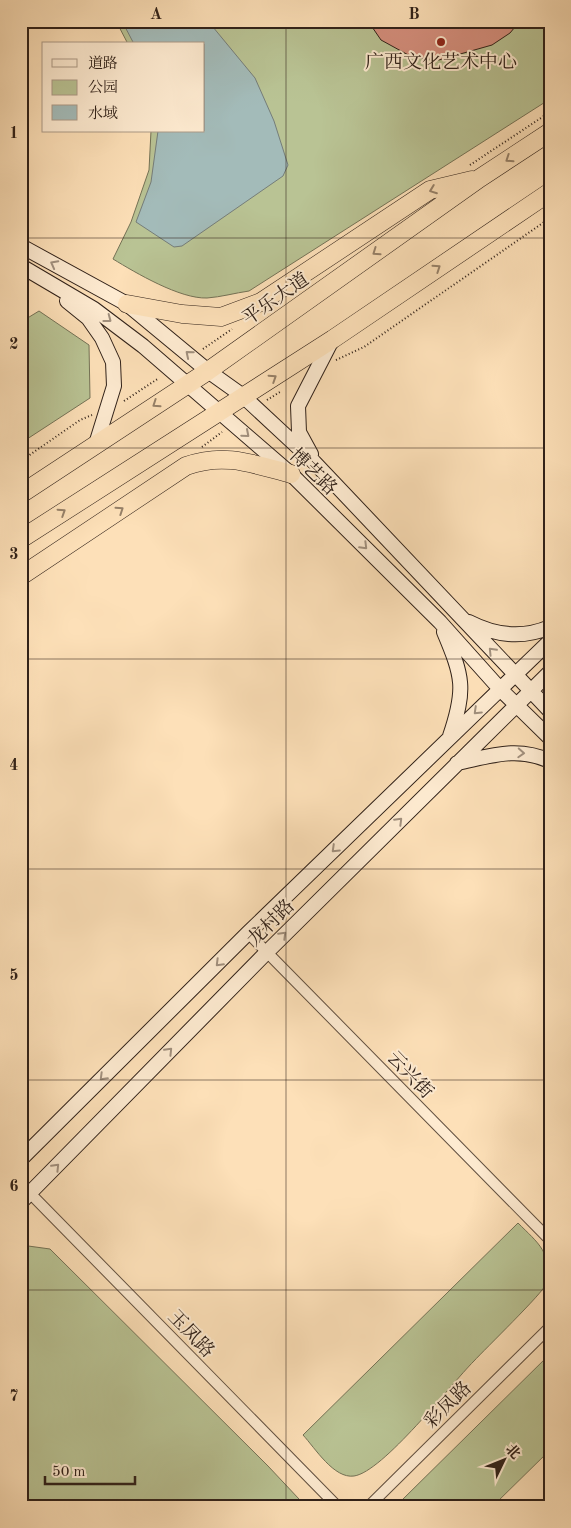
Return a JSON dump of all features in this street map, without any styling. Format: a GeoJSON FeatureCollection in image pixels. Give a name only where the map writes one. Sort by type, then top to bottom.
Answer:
{"type":"FeatureCollection","features":[{"type":"Feature","properties":{"kind":"highway","name":"平乐大道"},"geometry":{"type":"LineString","coordinates":[[21,494],[187,383],[208,371],[480,178],[550,132]]}},
{"type":"Feature","properties":{"kind":"highway"},"geometry":{"type":"LineString","coordinates":[[127,304],[182,314],[221,316],[261,302],[430,190],[480,178]]}},
{"type":"Feature","properties":{"kind":"highway"},"geometry":{"type":"LineString","coordinates":[[21,539],[220,411],[249,403],[333,339],[550,192]]}},
{"type":"Feature","properties":{"kind":"highway"},"geometry":{"type":"LineString","coordinates":[[21,576],[186,466],[205,459],[232,459],[291,474]]}},
{"type":"Feature","properties":{"kind":"main road","name":"博艺路"},"geometry":{"type":"LineString","coordinates":[[21,246],[127,304],[249,403],[319,468],[458,617],[550,711]]}},
{"type":"Feature","properties":{"kind":"main road","name":"博艺路"},"geometry":{"type":"LineString","coordinates":[[27,270],[94,309],[187,383],[291,474],[440,622],[516,705],[550,738]]}},
{"type":"Feature","properties":{"kind":"main road"},"geometry":{"type":"LineString","coordinates":[[27,270],[88,318],[102,338],[114,362],[114,386],[96,444]]}},
{"type":"Feature","properties":{"kind":"main road"},"geometry":{"type":"LineString","coordinates":[[319,468],[299,432],[298,406],[316,368],[333,339]]}},
{"type":"Feature","properties":{"kind":"main road"},"geometry":{"type":"LineString","coordinates":[[458,617],[485,630],[504,634],[523,636],[550,627]]}},
{"type":"Feature","properties":{"kind":"main road"},"geometry":{"type":"LineString","coordinates":[[440,622],[462,683],[460,708],[448,739]]}},
{"type":"Feature","properties":{"kind":"main road","name":"龙村路"},"geometry":{"type":"LineString","coordinates":[[21,1159],[248,933],[550,641]]}},
{"type":"Feature","properties":{"kind":"main road","name":"龙村路"},"geometry":{"type":"LineString","coordinates":[[24,1193],[550,672]]}},
{"type":"Feature","properties":{"kind":"main road"},"geometry":{"type":"LineString","coordinates":[[456,764],[515,752],[534,754],[550,761]]}},
{"type":"Feature","properties":{"kind":"street","name":"云兴街"},"geometry":{"type":"LineString","coordinates":[[248,933],[550,1240]]}},
{"type":"Feature","properties":{"kind":"street","name":"玉凤路"},"geometry":{"type":"LineString","coordinates":[[24,1193],[338,1507]]}},
{"type":"Feature","properties":{"kind":"street","name":"彩凤路"},"geometry":{"type":"LineString","coordinates":[[368,1507],[550,1327]]}},
{"type":"Feature","properties":{"kind":"path"},"geometry":{"type":"LineString","coordinates":[[466,167],[550,112]]}},
{"type":"Feature","properties":{"kind":"path"},"geometry":{"type":"LineString","coordinates":[[316,368],[364,347],[550,218]]}},
{"type":"Feature","properties":{"kind":"path"},"geometry":{"type":"LineString","coordinates":[[191,356],[238,325]]}},
{"type":"Feature","properties":{"kind":"path"},"geometry":{"type":"LineString","coordinates":[[21,460],[80,420],[119,404],[171,370]]}},
{"type":"Feature","properties":{"kind":"path"},"geometry":{"type":"LineString","coordinates":[[249,403],[287,387]]}},
{"type":"Feature","properties":{"kind":"path"},"geometry":{"type":"LineString","coordinates":[[202,448],[206,442],[234,424]]}},
{"type":"Feature","properties":{"kind":"green space"},"geometry":{"type":"Polygon","coordinates":[[[116,21],[550,21],[550,99],[249,291],[207,298],[196,297],[171,290],[113,259],[131,222],[149,170],[151,132],[205,132],[205,42],[127,42],[116,21]]]}},
{"type":"Feature","properties":{"kind":"green space"},"geometry":{"type":"Polygon","coordinates":[[[39,311],[89,345],[90,398],[21,443],[21,322],[39,311]]]}},
{"type":"Feature","properties":{"kind":"green space"},"geometry":{"type":"Polygon","coordinates":[[[518,1223],[542,1249],[545,1256],[548,1273],[543,1289],[382,1460],[367,1471],[354,1476],[347,1476],[332,1468],[303,1435],[518,1223]]]}},
{"type":"Feature","properties":{"kind":"green space"},"geometry":{"type":"Polygon","coordinates":[[[21,1245],[50,1249],[268,1466],[299,1499],[301,1507],[21,1507],[21,1245]]]}},
{"type":"Feature","properties":{"kind":"green space"},"geometry":{"type":"Polygon","coordinates":[[[550,1354],[550,1450],[492,1507],[400,1507],[401,1501],[550,1354]]]}},
{"type":"Feature","properties":{"kind":"water"},"geometry":{"type":"Polygon","coordinates":[[[122,21],[208,21],[255,78],[274,121],[288,165],[283,176],[182,246],[174,247],[136,222],[151,182],[158,132],[205,132],[205,42],[133,42],[122,21]]]}},
{"type":"Feature","properties":{"kind":"building","name":"广西文化艺术中心"},"geometry":{"type":"Polygon","coordinates":[[[368,21],[520,21],[510,33],[492,45],[439,60],[412,57],[381,40],[368,21]]]}},
{"type":"Feature","properties":{"kind":"place","name":"广西文化艺术中心"},"geometry":{"type":"Point","coordinates":[441,42]}}]}
